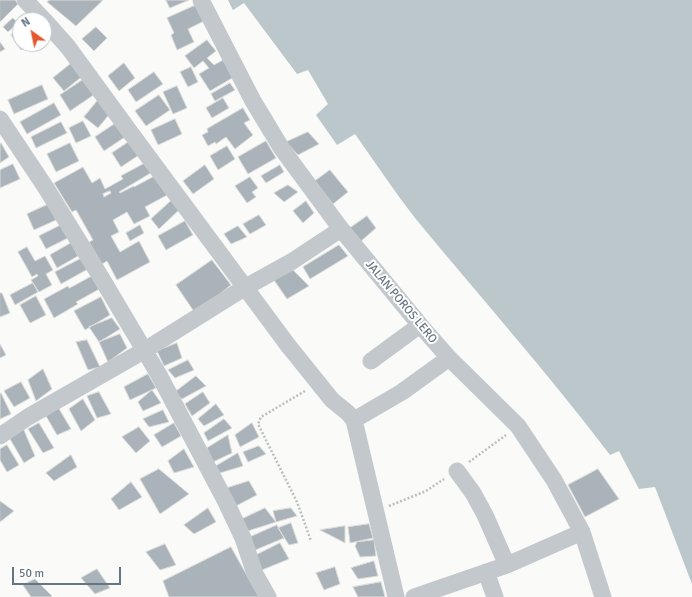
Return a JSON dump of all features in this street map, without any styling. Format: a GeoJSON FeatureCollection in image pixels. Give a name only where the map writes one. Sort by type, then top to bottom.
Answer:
{"type":"FeatureCollection","features":[{"type":"Feature","properties":{"kind":"street"},"geometry":{"type":"LineString","coordinates":[[25,0],[36,12]]}},
{"type":"Feature","properties":{"kind":"street","name":"JALAN POROS LERO"},"geometry":{"type":"LineString","coordinates":[[201,0],[253,101],[282,149],[341,229],[420,326],[449,358],[518,426],[554,480],[582,532],[603,597]]}},
{"type":"Feature","properties":{"kind":"street"},"geometry":{"type":"LineString","coordinates":[[52,29],[68,46],[244,288],[318,384],[332,400],[354,420],[396,597]]}},
{"type":"Feature","properties":{"kind":"street"},"geometry":{"type":"LineString","coordinates":[[0,119],[50,195],[145,350],[188,428],[226,502],[243,538],[255,574],[268,597]]}},
{"type":"Feature","properties":{"kind":"street"},"geometry":{"type":"LineString","coordinates":[[0,436],[28,417],[145,350],[244,288],[291,262],[341,229]]}},
{"type":"Feature","properties":{"kind":"street"},"geometry":{"type":"LineString","coordinates":[[371,361],[420,326]]}},
{"type":"Feature","properties":{"kind":"street"},"geometry":{"type":"LineString","coordinates":[[354,420],[402,392],[449,358]]}},
{"type":"Feature","properties":{"kind":"street"},"geometry":{"type":"LineString","coordinates":[[457,471],[485,515],[507,565]]}},
{"type":"Feature","properties":{"kind":"street"},"geometry":{"type":"LineString","coordinates":[[414,597],[507,565],[582,532]]}},
{"type":"Feature","properties":{"kind":"street"},"geometry":{"type":"LineString","coordinates":[[486,572],[495,597]]}},
{"type":"Feature","properties":{"kind":"path"},"geometry":{"type":"LineString","coordinates":[[312,541],[297,502],[258,424],[261,417],[318,384]]}},
{"type":"Feature","properties":{"kind":"shaded area"},"geometry":{"type":"Polygon","coordinates":[[[228,0],[692,0],[692,584],[655,487],[639,489],[619,451],[610,455],[538,365],[415,218],[355,134],[337,145],[316,115],[328,104],[308,70],[297,74],[244,3],[233,10],[228,0]]]}},
{"type":"Feature","properties":{"kind":"building"},"geometry":{"type":"Polygon","coordinates":[[[0,0],[15,0],[18,4],[0,22],[0,0]]]}},
{"type":"Feature","properties":{"kind":"building"},"geometry":{"type":"Polygon","coordinates":[[[50,0],[103,0],[76,26],[47,2],[50,0]]]}},
{"type":"Feature","properties":{"kind":"building"},"geometry":{"type":"Polygon","coordinates":[[[166,0],[189,0],[170,8],[166,0]]]}},
{"type":"Feature","properties":{"kind":"building"},"geometry":{"type":"Polygon","coordinates":[[[196,5],[204,21],[188,29],[194,42],[177,50],[171,35],[174,33],[167,18],[196,5]]]}},
{"type":"Feature","properties":{"kind":"building"},"geometry":{"type":"Polygon","coordinates":[[[12,19],[12,28],[8,32],[3,27],[12,19]]]}},
{"type":"Feature","properties":{"kind":"building"},"geometry":{"type":"Polygon","coordinates":[[[96,27],[107,38],[94,51],[82,39],[96,27]]]}},
{"type":"Feature","properties":{"kind":"building"},"geometry":{"type":"Polygon","coordinates":[[[207,40],[216,51],[207,58],[214,65],[223,60],[234,77],[210,91],[199,74],[209,68],[203,61],[194,68],[185,56],[207,40]]]}},
{"type":"Feature","properties":{"kind":"building"},"geometry":{"type":"Polygon","coordinates":[[[0,42],[5,49],[0,52],[0,42]]]}},
{"type":"Feature","properties":{"kind":"building"},"geometry":{"type":"Polygon","coordinates":[[[74,61],[85,74],[64,91],[53,78],[74,61]]]}},
{"type":"Feature","properties":{"kind":"building"},"geometry":{"type":"Polygon","coordinates":[[[124,63],[135,78],[119,91],[108,76],[124,63]]]}},
{"type":"Feature","properties":{"kind":"building"},"geometry":{"type":"Polygon","coordinates":[[[191,67],[198,82],[188,87],[180,72],[191,67]]]}},
{"type":"Feature","properties":{"kind":"building"},"geometry":{"type":"Polygon","coordinates":[[[154,72],[163,84],[136,102],[128,90],[154,72]]]}},
{"type":"Feature","properties":{"kind":"building"},"geometry":{"type":"Polygon","coordinates":[[[87,77],[98,92],[70,111],[60,95],[87,77]]]}},
{"type":"Feature","properties":{"kind":"building"},"geometry":{"type":"Polygon","coordinates":[[[230,83],[235,90],[215,101],[211,94],[230,83]]]}},
{"type":"Feature","properties":{"kind":"building"},"geometry":{"type":"Polygon","coordinates":[[[42,85],[48,99],[14,114],[8,100],[42,85]]]}},
{"type":"Feature","properties":{"kind":"building"},"geometry":{"type":"Polygon","coordinates":[[[177,86],[187,108],[173,114],[163,92],[177,86]]]}},
{"type":"Feature","properties":{"kind":"building"},"geometry":{"type":"Polygon","coordinates":[[[159,95],[170,110],[146,126],[135,111],[159,95]]]}},
{"type":"Feature","properties":{"kind":"building"},"geometry":{"type":"Polygon","coordinates":[[[223,98],[229,108],[212,118],[206,108],[223,98]]]}},
{"type":"Feature","properties":{"kind":"building"},"geometry":{"type":"Polygon","coordinates":[[[98,100],[112,111],[98,128],[84,117],[98,100]]]}},
{"type":"Feature","properties":{"kind":"building"},"geometry":{"type":"Polygon","coordinates":[[[54,103],[61,115],[27,134],[20,122],[54,103]]]}},
{"type":"Feature","properties":{"kind":"building"},"geometry":{"type":"Polygon","coordinates":[[[243,108],[250,120],[244,123],[253,135],[235,149],[226,137],[216,144],[215,142],[208,146],[202,135],[208,132],[207,129],[243,108]]]}},
{"type":"Feature","properties":{"kind":"building"},"geometry":{"type":"Polygon","coordinates":[[[175,119],[182,134],[158,145],[151,130],[175,119]]]}},
{"type":"Feature","properties":{"kind":"building"},"geometry":{"type":"Polygon","coordinates":[[[83,121],[91,136],[76,143],[69,128],[83,121]]]}},
{"type":"Feature","properties":{"kind":"building"},"geometry":{"type":"Polygon","coordinates":[[[119,121],[128,135],[104,151],[95,137],[119,121]]]}},
{"type":"Feature","properties":{"kind":"building"},"geometry":{"type":"Polygon","coordinates":[[[61,122],[67,133],[36,148],[31,137],[61,122]]]}},
{"type":"Feature","properties":{"kind":"building"},"geometry":{"type":"Polygon","coordinates":[[[308,132],[319,144],[298,155],[286,142],[308,132]]]}},
{"type":"Feature","properties":{"kind":"building"},"geometry":{"type":"Polygon","coordinates":[[[130,141],[139,155],[121,167],[112,153],[130,141]]]}},
{"type":"Feature","properties":{"kind":"building"},"geometry":{"type":"Polygon","coordinates":[[[266,141],[276,158],[248,174],[238,157],[266,141]]]}},
{"type":"Feature","properties":{"kind":"building"},"geometry":{"type":"Polygon","coordinates":[[[1,143],[9,157],[0,163],[0,144],[1,143]]]}},
{"type":"Feature","properties":{"kind":"building"},"geometry":{"type":"Polygon","coordinates":[[[70,143],[79,161],[56,172],[47,154],[70,143]]]}},
{"type":"Feature","properties":{"kind":"building"},"geometry":{"type":"Polygon","coordinates":[[[227,146],[235,159],[218,170],[210,156],[227,146]]]}},
{"type":"Feature","properties":{"kind":"building"},"geometry":{"type":"Polygon","coordinates":[[[149,161],[154,171],[119,192],[120,193],[134,187],[158,174],[169,194],[145,207],[150,216],[134,224],[127,212],[113,220],[119,232],[111,236],[120,252],[139,241],[150,262],[117,280],[107,261],[102,264],[89,242],[93,240],[76,210],[72,212],[54,183],[83,167],[92,183],[100,178],[105,189],[123,179],[121,176],[149,161]],[[110,191],[103,194],[104,197],[111,193],[110,191]]]}},
{"type":"Feature","properties":{"kind":"building"},"geometry":{"type":"Polygon","coordinates":[[[13,164],[20,179],[0,188],[0,170],[13,164]]]}},
{"type":"Feature","properties":{"kind":"building"},"geometry":{"type":"Polygon","coordinates":[[[205,165],[214,179],[193,194],[183,181],[205,165]]]}},
{"type":"Feature","properties":{"kind":"building"},"geometry":{"type":"Polygon","coordinates":[[[280,165],[284,172],[266,183],[261,176],[280,165]]]}},
{"type":"Feature","properties":{"kind":"building"},"geometry":{"type":"Polygon","coordinates":[[[330,170],[348,192],[333,204],[315,181],[330,170]]]}},
{"type":"Feature","properties":{"kind":"building"},"geometry":{"type":"Polygon","coordinates":[[[250,177],[258,188],[252,192],[256,197],[247,203],[235,186],[250,177]]]}},
{"type":"Feature","properties":{"kind":"building"},"geometry":{"type":"Polygon","coordinates":[[[288,185],[298,192],[284,202],[274,193],[288,185]]]}},
{"type":"Feature","properties":{"kind":"building"},"geometry":{"type":"Polygon","coordinates":[[[173,199],[181,208],[159,229],[151,219],[173,199]]]}},
{"type":"Feature","properties":{"kind":"building"},"geometry":{"type":"Polygon","coordinates":[[[306,201],[314,213],[303,223],[293,211],[306,201]]]}},
{"type":"Feature","properties":{"kind":"building"},"geometry":{"type":"Polygon","coordinates":[[[49,204],[56,220],[34,230],[27,214],[49,204]]]}},
{"type":"Feature","properties":{"kind":"building"},"geometry":{"type":"Polygon","coordinates":[[[259,215],[266,225],[250,234],[243,224],[259,215]]]}},
{"type":"Feature","properties":{"kind":"building"},"geometry":{"type":"Polygon","coordinates":[[[367,216],[376,228],[360,242],[350,228],[367,216]]]}},
{"type":"Feature","properties":{"kind":"building"},"geometry":{"type":"Polygon","coordinates":[[[185,221],[193,235],[166,250],[158,236],[185,221]]]}},
{"type":"Feature","properties":{"kind":"building"},"geometry":{"type":"Polygon","coordinates":[[[61,225],[68,238],[46,249],[39,236],[61,225]]]}},
{"type":"Feature","properties":{"kind":"building"},"geometry":{"type":"Polygon","coordinates":[[[140,225],[144,233],[130,241],[126,233],[140,225]]]}},
{"type":"Feature","properties":{"kind":"building"},"geometry":{"type":"Polygon","coordinates":[[[238,226],[247,237],[231,244],[224,234],[238,226]]]}},
{"type":"Feature","properties":{"kind":"building"},"geometry":{"type":"Polygon","coordinates":[[[71,243],[78,256],[57,268],[50,255],[71,243]]]}},
{"type":"Feature","properties":{"kind":"building"},"geometry":{"type":"Polygon","coordinates":[[[339,245],[348,256],[310,279],[303,267],[339,245]]]}},
{"type":"Feature","properties":{"kind":"building"},"geometry":{"type":"Polygon","coordinates":[[[27,247],[35,261],[45,256],[53,270],[46,274],[52,285],[39,292],[31,280],[38,276],[37,274],[32,277],[18,252],[27,247]]]}},
{"type":"Feature","properties":{"kind":"building"},"geometry":{"type":"Polygon","coordinates":[[[82,258],[88,269],[61,284],[55,272],[82,258]]]}},
{"type":"Feature","properties":{"kind":"building"},"geometry":{"type":"Polygon","coordinates":[[[212,260],[231,285],[195,313],[176,285],[212,260]]]}},
{"type":"Feature","properties":{"kind":"building"},"geometry":{"type":"Polygon","coordinates":[[[293,270],[309,286],[287,299],[274,280],[293,270]]]}},
{"type":"Feature","properties":{"kind":"building"},"geometry":{"type":"Polygon","coordinates":[[[96,274],[103,287],[76,302],[78,304],[54,318],[44,299],[68,286],[69,288],[96,274]]]}},
{"type":"Feature","properties":{"kind":"building"},"geometry":{"type":"Polygon","coordinates":[[[33,283],[38,292],[15,305],[10,295],[33,283]]]}},
{"type":"Feature","properties":{"kind":"building"},"geometry":{"type":"Polygon","coordinates":[[[0,293],[2,293],[10,313],[0,317],[0,293]]]}},
{"type":"Feature","properties":{"kind":"building"},"geometry":{"type":"Polygon","coordinates":[[[36,296],[46,315],[30,323],[20,305],[36,296]]]}},
{"type":"Feature","properties":{"kind":"building"},"geometry":{"type":"Polygon","coordinates":[[[101,297],[110,315],[85,330],[74,311],[101,297]]]}},
{"type":"Feature","properties":{"kind":"building"},"geometry":{"type":"Polygon","coordinates":[[[112,318],[120,329],[99,342],[89,327],[112,318]]]}},
{"type":"Feature","properties":{"kind":"building"},"geometry":{"type":"Polygon","coordinates":[[[120,334],[127,348],[108,362],[99,342],[120,334]]]}},
{"type":"Feature","properties":{"kind":"building"},"geometry":{"type":"Polygon","coordinates":[[[87,340],[100,367],[88,370],[76,342],[87,340]]]}},
{"type":"Feature","properties":{"kind":"building"},"geometry":{"type":"Polygon","coordinates":[[[177,343],[182,358],[164,366],[157,351],[177,343]]]}},
{"type":"Feature","properties":{"kind":"building"},"geometry":{"type":"Polygon","coordinates":[[[0,344],[6,355],[0,358],[0,344]]]}},
{"type":"Feature","properties":{"kind":"building"},"geometry":{"type":"Polygon","coordinates":[[[188,360],[194,370],[175,378],[168,370],[188,360]]]}},
{"type":"Feature","properties":{"kind":"building"},"geometry":{"type":"Polygon","coordinates":[[[43,369],[52,389],[36,401],[28,380],[43,369]]]}},
{"type":"Feature","properties":{"kind":"building"},"geometry":{"type":"Polygon","coordinates":[[[148,374],[156,388],[130,400],[124,387],[148,374]]]}},
{"type":"Feature","properties":{"kind":"building"},"geometry":{"type":"Polygon","coordinates":[[[196,376],[206,386],[182,399],[175,392],[196,376]]]}},
{"type":"Feature","properties":{"kind":"building"},"geometry":{"type":"Polygon","coordinates":[[[21,382],[30,398],[14,407],[4,391],[21,382]]]}},
{"type":"Feature","properties":{"kind":"building"},"geometry":{"type":"Polygon","coordinates":[[[152,390],[161,403],[143,411],[138,402],[152,390]]]}},
{"type":"Feature","properties":{"kind":"building"},"geometry":{"type":"Polygon","coordinates":[[[99,392],[111,414],[97,418],[87,396],[99,392]]]}},
{"type":"Feature","properties":{"kind":"building"},"geometry":{"type":"Polygon","coordinates":[[[203,392],[210,403],[192,416],[185,404],[203,392]]]}},
{"type":"Feature","properties":{"kind":"building"},"geometry":{"type":"Polygon","coordinates":[[[1,393],[11,414],[0,419],[0,394],[1,393]]]}},
{"type":"Feature","properties":{"kind":"building"},"geometry":{"type":"Polygon","coordinates":[[[83,399],[95,420],[81,431],[69,409],[83,399]]]}},
{"type":"Feature","properties":{"kind":"building"},"geometry":{"type":"Polygon","coordinates":[[[216,404],[224,415],[204,426],[198,419],[216,404]]]}},
{"type":"Feature","properties":{"kind":"building"},"geometry":{"type":"Polygon","coordinates":[[[58,407],[71,429],[57,435],[46,416],[58,407]]]}},
{"type":"Feature","properties":{"kind":"building"},"geometry":{"type":"Polygon","coordinates":[[[163,410],[169,422],[149,427],[143,419],[163,410]]]}},
{"type":"Feature","properties":{"kind":"building"},"geometry":{"type":"Polygon","coordinates":[[[224,419],[232,428],[208,441],[204,433],[224,419]]]}},
{"type":"Feature","properties":{"kind":"building"},"geometry":{"type":"Polygon","coordinates":[[[39,423],[54,448],[43,453],[28,429],[39,423]]]}},
{"type":"Feature","properties":{"kind":"building"},"geometry":{"type":"Polygon","coordinates":[[[174,423],[181,436],[162,447],[154,435],[174,423]]]}},
{"type":"Feature","properties":{"kind":"building"},"geometry":{"type":"Polygon","coordinates":[[[252,423],[259,437],[240,447],[235,435],[252,423]]]}},
{"type":"Feature","properties":{"kind":"building"},"geometry":{"type":"Polygon","coordinates":[[[139,427],[150,441],[136,453],[122,437],[139,427]]]}},
{"type":"Feature","properties":{"kind":"building"},"geometry":{"type":"Polygon","coordinates":[[[23,428],[35,456],[24,463],[10,439],[23,428]]]}},
{"type":"Feature","properties":{"kind":"building"},"geometry":{"type":"Polygon","coordinates":[[[228,435],[232,453],[213,462],[207,448],[228,435]]]}},
{"type":"Feature","properties":{"kind":"building"},"geometry":{"type":"Polygon","coordinates":[[[7,445],[19,465],[7,472],[0,460],[0,449],[7,445]]]}},
{"type":"Feature","properties":{"kind":"building"},"geometry":{"type":"Polygon","coordinates":[[[259,446],[266,454],[248,462],[243,452],[259,446]]]}},
{"type":"Feature","properties":{"kind":"building"},"geometry":{"type":"Polygon","coordinates":[[[184,449],[194,467],[174,473],[168,461],[184,449]]]}},
{"type":"Feature","properties":{"kind":"building"},"geometry":{"type":"Polygon","coordinates":[[[238,453],[243,466],[220,473],[216,466],[238,453]]]}},
{"type":"Feature","properties":{"kind":"building"},"geometry":{"type":"Polygon","coordinates":[[[71,455],[77,467],[54,481],[46,473],[71,455]]]}},
{"type":"Feature","properties":{"kind":"building"},"geometry":{"type":"Polygon","coordinates":[[[159,469],[189,494],[160,514],[140,479],[159,469]]]}},
{"type":"Feature","properties":{"kind":"building"},"geometry":{"type":"Polygon","coordinates":[[[598,469],[619,499],[585,517],[568,485],[598,469]]]}},
{"type":"Feature","properties":{"kind":"building"},"geometry":{"type":"Polygon","coordinates":[[[249,481],[257,495],[234,507],[227,488],[249,481]]]}},
{"type":"Feature","properties":{"kind":"building"},"geometry":{"type":"Polygon","coordinates":[[[131,482],[142,497],[119,510],[111,499],[131,482]]]}},
{"type":"Feature","properties":{"kind":"building"},"geometry":{"type":"Polygon","coordinates":[[[0,501],[14,511],[0,522],[0,501]]]}},
{"type":"Feature","properties":{"kind":"building"},"geometry":{"type":"Polygon","coordinates":[[[208,508],[216,522],[194,534],[184,525],[208,508]]]}},
{"type":"Feature","properties":{"kind":"building"},"geometry":{"type":"Polygon","coordinates":[[[265,508],[276,522],[248,531],[242,519],[265,508]]]}},
{"type":"Feature","properties":{"kind":"building"},"geometry":{"type":"Polygon","coordinates":[[[291,508],[297,516],[276,522],[273,511],[291,508]]]}},
{"type":"Feature","properties":{"kind":"building"},"geometry":{"type":"Polygon","coordinates":[[[291,523],[298,543],[289,545],[278,528],[291,523]]]}},
{"type":"Feature","properties":{"kind":"building"},"geometry":{"type":"Polygon","coordinates":[[[369,524],[373,538],[350,543],[348,527],[369,524]]]}},
{"type":"Feature","properties":{"kind":"building"},"geometry":{"type":"Polygon","coordinates":[[[277,525],[284,538],[253,551],[250,537],[277,525]]]}},
{"type":"Feature","properties":{"kind":"building"},"geometry":{"type":"Polygon","coordinates":[[[345,526],[345,543],[320,530],[345,526]]]}},
{"type":"Feature","properties":{"kind":"building"},"geometry":{"type":"Polygon","coordinates":[[[374,540],[376,556],[360,557],[355,546],[357,542],[374,540]]]}},
{"type":"Feature","properties":{"kind":"building"},"geometry":{"type":"Polygon","coordinates":[[[280,543],[289,559],[262,570],[254,556],[280,543]]]}},
{"type":"Feature","properties":{"kind":"building"},"geometry":{"type":"Polygon","coordinates":[[[165,544],[176,565],[160,570],[146,552],[165,544]]]}},
{"type":"Feature","properties":{"kind":"building"},"geometry":{"type":"Polygon","coordinates":[[[231,547],[259,597],[169,597],[163,581],[231,547]]]}},
{"type":"Feature","properties":{"kind":"building"},"geometry":{"type":"Polygon","coordinates":[[[374,561],[378,576],[358,579],[351,568],[374,561]]]}},
{"type":"Feature","properties":{"kind":"building"},"geometry":{"type":"Polygon","coordinates":[[[335,567],[340,584],[324,590],[316,573],[335,567]]]}},
{"type":"Feature","properties":{"kind":"building"},"geometry":{"type":"Polygon","coordinates":[[[97,569],[110,588],[95,594],[81,578],[97,569]]]}},
{"type":"Feature","properties":{"kind":"building"},"geometry":{"type":"Polygon","coordinates":[[[35,579],[52,596],[31,597],[23,585],[35,579]]]}},
{"type":"Feature","properties":{"kind":"building"},"geometry":{"type":"Polygon","coordinates":[[[381,582],[385,597],[358,597],[353,587],[381,582]]]}}]}
